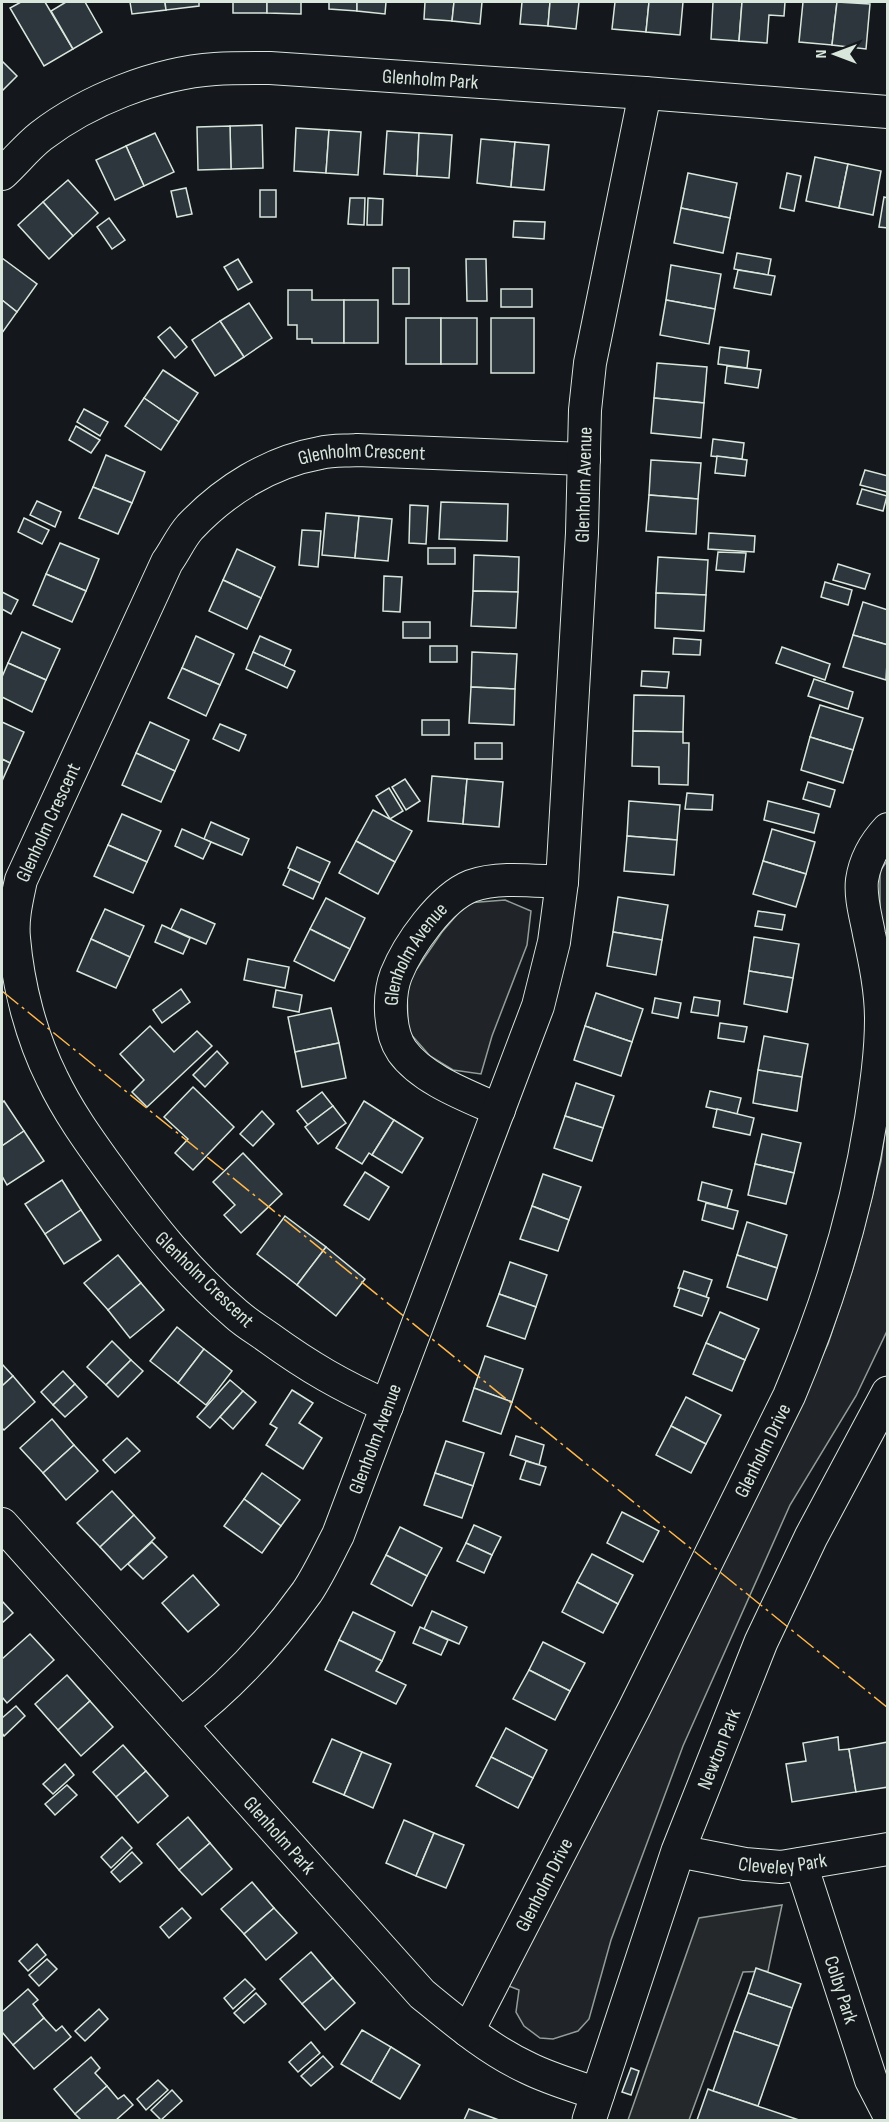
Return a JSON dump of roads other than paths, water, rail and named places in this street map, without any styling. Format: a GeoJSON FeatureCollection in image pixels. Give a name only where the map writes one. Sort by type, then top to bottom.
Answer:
{"type":"FeatureCollection","features":[{"type":"Feature","properties":{"kind":"street","name":"Glenholm Park"},"geometry":{"type":"LineString","coordinates":[[2,174],[41,137],[82,109],[123,90],[161,79],[213,69],[270,68],[888,112]]}},
{"type":"Feature","properties":{"kind":"street","name":"Glenholm Avenue"},"geometry":{"type":"LineString","coordinates":[[181,1724],[223,1687],[267,1642],[308,1590],[338,1535],[538,1006],[554,942],[562,882],[585,410],[590,363],[645,93]]}},
{"type":"Feature","properties":{"kind":"street","name":"Glenholm Crescent"},"geometry":{"type":"LineString","coordinates":[[387,1406],[349,1389],[308,1366],[237,1315],[200,1281],[156,1233],[75,1120],[51,1077],[21,986],[13,936],[15,908],[21,880],[167,562],[189,529],[219,499],[247,480],[284,463],[321,452],[357,450],[584,459]]}},
{"type":"Feature","properties":{"kind":"street","name":"Glenholm Drive"},"geometry":{"type":"LineString","coordinates":[[468,2031],[634,1709],[789,1396],[809,1346],[847,1236],[865,1154],[878,1072],[881,1018],[862,882],[867,859],[878,839],[888,829]]}},
{"type":"Feature","properties":{"kind":"street","name":"Glenholm Avenue"},"geometry":{"type":"LineString","coordinates":[[499,1110],[449,1088],[420,1068],[402,1050],[393,1029],[391,1004],[395,977],[409,949],[452,896],[472,886],[497,881],[562,882]]}},
{"type":"Feature","properties":{"kind":"street","name":"Newton Park"},"geometry":{"type":"LineString","coordinates":[[593,2107],[678,1851],[761,1642],[811,1537],[888,1393]]}},
{"type":"Feature","properties":{"kind":"street","name":"Glenholm Park"},"geometry":{"type":"LineString","coordinates":[[2,1524],[422,1994],[495,2050],[593,2107]]}},
{"type":"Feature","properties":{"kind":"street","name":"Cleveley Park"},"geometry":{"type":"LineString","coordinates":[[678,1851],[745,1864],[781,1866],[888,1849]]}},
{"type":"Feature","properties":{"kind":"street","name":"Colby Park"},"geometry":{"type":"LineString","coordinates":[[801,1864],[872,2080],[888,2113]]}}]}
